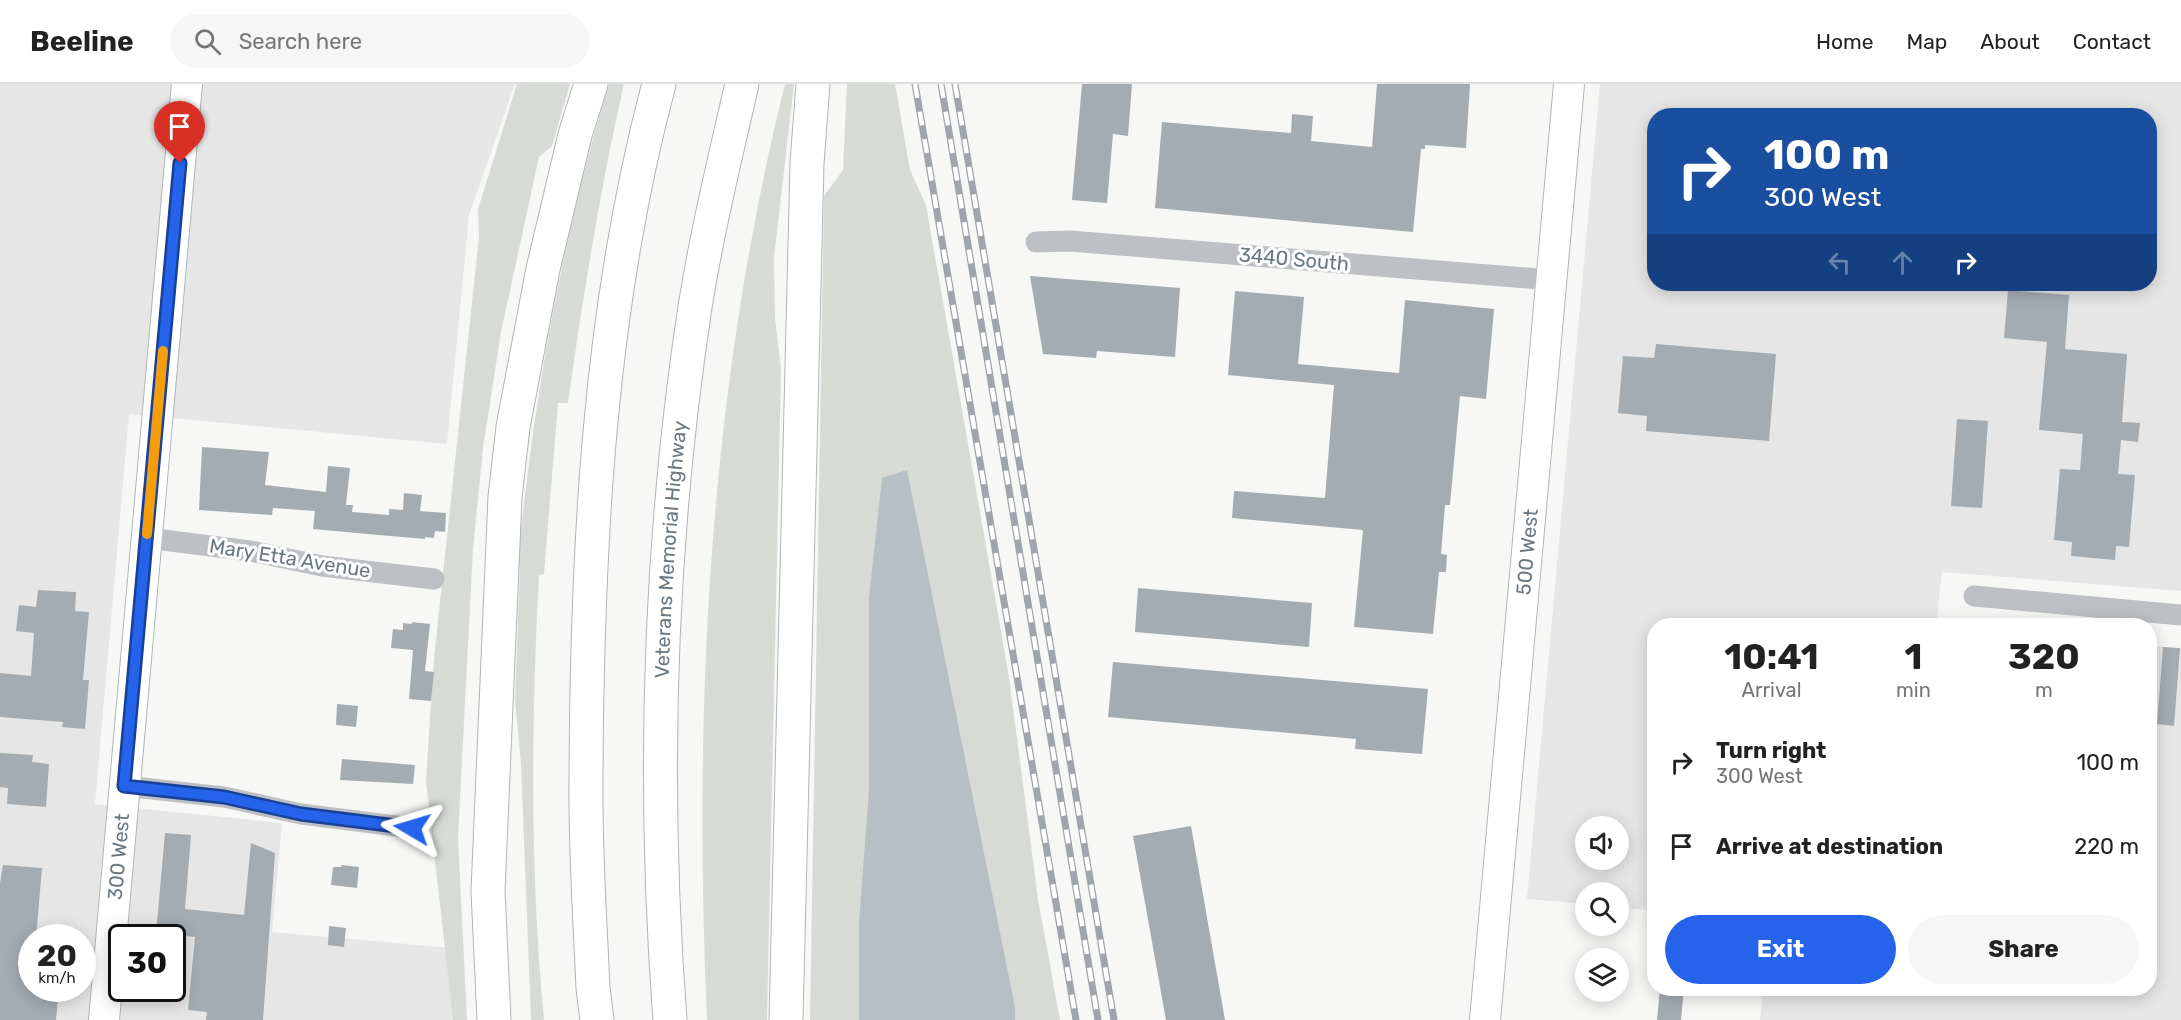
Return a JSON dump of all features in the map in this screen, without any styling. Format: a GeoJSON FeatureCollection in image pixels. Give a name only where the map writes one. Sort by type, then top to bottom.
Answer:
{"type":"FeatureCollection","features":[{"type":"Feature","properties":{"kind":"highway"},"geometry":{"type":"LineString","coordinates":[[494,1020],[488,891],[505,497],[513,427],[543,269],[575,135],[591,84]]}},
{"type":"Feature","properties":{"kind":"highway"},"geometry":{"type":"LineString","coordinates":[[597,1020],[593,988],[585,780],[591,569],[608,358],[640,155],[659,84]]}},
{"type":"Feature","properties":{"kind":"highway","name":"Veterans Memorial Highway"},"geometry":{"type":"LineString","coordinates":[[670,1020],[659,823],[660,714],[666,567],[696,306],[720,176],[742,84]]}},
{"type":"Feature","properties":{"kind":"highway"},"geometry":{"type":"LineString","coordinates":[[786,1020],[807,163],[813,84]]}},
{"type":"Feature","properties":{"kind":"highway"},"geometry":{"type":"LineString","coordinates":[[496,726],[507,854],[514,1020]]}},
{"type":"Feature","properties":{"kind":"street","name":"300 West"},"geometry":{"type":"LineString","coordinates":[[104,1020],[187,84]]}},
{"type":"Feature","properties":{"kind":"street","name":"500 West"},"geometry":{"type":"LineString","coordinates":[[1485,1020],[1569,84]]}},
{"type":"Feature","properties":{"kind":"street","name":"3440 South"},"geometry":{"type":"LineString","coordinates":[[1036,242],[1070,242],[1551,280]]}},
{"type":"Feature","properties":{"kind":"street","name":"Mary Etta Avenue"},"geometry":{"type":"LineString","coordinates":[[147,538],[250,551],[322,566],[434,579]]}},
{"type":"Feature","properties":{"kind":"street"},"geometry":{"type":"LineString","coordinates":[[1974,596],[2181,615]]}},
{"type":"Feature","properties":{"kind":"street"},"geometry":{"type":"LineString","coordinates":[[124,786],[224,797],[301,814],[412,828]]}},
{"type":"Feature","properties":{"kind":"shaded area"},"geometry":{"type":"Polygon","coordinates":[[[0,84],[515,84],[469,215],[447,444],[129,414],[95,804],[282,823],[272,932],[463,949],[464,1020],[0,1020],[0,84]]]}},
{"type":"Feature","properties":{"kind":"shaded area"},"geometry":{"type":"Polygon","coordinates":[[[517,84],[570,84],[552,146],[539,157],[501,332],[483,448],[473,549],[458,837],[467,1020],[453,1020],[426,781],[434,658],[479,237],[478,209],[517,84]]]}},
{"type":"Feature","properties":{"kind":"shaded area"},"geometry":{"type":"Polygon","coordinates":[[[609,84],[624,84],[607,163],[568,403],[558,403],[544,574],[539,575],[534,686],[533,798],[536,909],[544,1020],[531,1020],[521,763],[515,700],[520,567],[517,566],[532,444],[551,323],[576,203],[609,84]]]}},
{"type":"Feature","properties":{"kind":"shaded area"},"geometry":{"type":"Polygon","coordinates":[[[785,84],[794,84],[774,258],[775,318],[781,369],[767,1020],[707,1020],[703,902],[703,785],[705,667],[712,549],[723,432],[739,315],[759,199],[785,84]]]}},
{"type":"Feature","properties":{"kind":"shaded area"},"geometry":{"type":"Polygon","coordinates":[[[847,84],[895,84],[910,170],[926,205],[1009,677],[1038,899],[1060,1020],[810,1020],[824,196],[843,170],[847,84]]]}},
{"type":"Feature","properties":{"kind":"shaded area"},"geometry":{"type":"Polygon","coordinates":[[[1600,84],[2181,84],[2181,591],[1942,572],[1937,618],[1647,618],[1647,910],[1629,908],[1629,882],[1575,882],[1575,903],[1527,899],[1600,84]]]}},
{"type":"Feature","properties":{"kind":"shaded area"},"geometry":{"type":"Polygon","coordinates":[[[907,470],[1015,1007],[1015,1020],[859,1020],[859,923],[869,790],[869,598],[882,478],[907,470]]]}},
{"type":"Feature","properties":{"kind":"shaded area"},"geometry":{"type":"Polygon","coordinates":[[[2157,647],[2181,649],[2181,1020],[1760,1020],[1762,996],[2157,996],[2157,647]]]}},
{"type":"Feature","properties":{"kind":"building"},"geometry":{"type":"Polygon","coordinates":[[[1082,84],[1132,84],[1128,136],[1113,134],[1107,203],[1072,200],[1082,84]]]}},
{"type":"Feature","properties":{"kind":"building"},"geometry":{"type":"Polygon","coordinates":[[[1377,84],[1470,84],[1466,148],[1425,145],[1425,149],[1421,149],[1413,232],[1155,208],[1162,122],[1291,133],[1292,114],[1313,116],[1311,141],[1372,147],[1377,84]]]}},
{"type":"Feature","properties":{"kind":"building"},"geometry":{"type":"Polygon","coordinates":[[[1030,276],[1180,288],[1175,357],[1097,351],[1096,358],[1043,354],[1030,276]]]}},
{"type":"Feature","properties":{"kind":"building"},"geometry":{"type":"Polygon","coordinates":[[[1235,291],[1304,297],[1298,364],[1399,373],[1405,300],[1494,309],[1486,399],[1460,396],[1450,505],[1445,505],[1441,554],[1447,555],[1446,572],[1439,572],[1433,634],[1354,627],[1363,530],[1232,518],[1234,491],[1325,498],[1334,385],[1228,375],[1235,291]]]}},
{"type":"Feature","properties":{"kind":"building"},"geometry":{"type":"Polygon","coordinates":[[[2008,291],[2069,295],[2065,349],[2127,354],[2122,422],[2140,423],[2138,442],[2121,440],[2118,474],[2135,475],[2129,547],[2116,546],[2115,560],[2071,556],[2072,542],[2054,540],[2060,469],[2080,470],[2083,434],[2039,430],[2047,342],[2004,338],[2008,291]]]}},
{"type":"Feature","properties":{"kind":"building"},"geometry":{"type":"Polygon","coordinates":[[[1656,344],[1776,354],[1769,441],[1646,431],[1647,416],[1618,413],[1623,356],[1654,358],[1656,344]]]}},
{"type":"Feature","properties":{"kind":"building"},"geometry":{"type":"Polygon","coordinates":[[[1957,419],[1988,421],[1982,508],[1951,506],[1957,419]]]}},
{"type":"Feature","properties":{"kind":"building"},"geometry":{"type":"Polygon","coordinates":[[[202,447],[269,452],[265,485],[326,492],[328,466],[350,468],[346,505],[353,505],[352,512],[389,515],[389,509],[403,510],[404,493],[422,495],[420,511],[446,513],[445,532],[435,531],[434,538],[425,537],[425,539],[313,529],[315,511],[273,508],[272,515],[199,510],[202,447]]]}},
{"type":"Feature","properties":{"kind":"building"},"geometry":{"type":"Polygon","coordinates":[[[1138,588],[1312,603],[1309,647],[1135,632],[1138,588]]]}},
{"type":"Feature","properties":{"kind":"building"},"geometry":{"type":"Polygon","coordinates":[[[38,590],[76,592],[75,611],[89,612],[83,680],[89,680],[85,729],[62,727],[63,722],[0,717],[0,673],[31,676],[34,633],[16,631],[19,605],[36,607],[38,590]]]}},
{"type":"Feature","properties":{"kind":"building"},"geometry":{"type":"Polygon","coordinates":[[[412,622],[430,624],[425,671],[434,672],[431,701],[409,699],[413,650],[391,648],[393,629],[403,630],[403,623],[412,624],[412,622]]]}},
{"type":"Feature","properties":{"kind":"building"},"geometry":{"type":"Polygon","coordinates":[[[2163,647],[2180,648],[2174,726],[2157,724],[2163,647]]]}},
{"type":"Feature","properties":{"kind":"building"},"geometry":{"type":"Polygon","coordinates":[[[1113,662],[1428,689],[1422,754],[1355,749],[1356,739],[1108,717],[1113,662]]]}},
{"type":"Feature","properties":{"kind":"building"},"geometry":{"type":"Polygon","coordinates":[[[337,704],[358,706],[356,727],[336,725],[337,704]]]}},
{"type":"Feature","properties":{"kind":"building"},"geometry":{"type":"Polygon","coordinates":[[[0,753],[33,755],[32,762],[49,764],[46,807],[7,804],[8,788],[0,787],[0,753]]]}},
{"type":"Feature","properties":{"kind":"building"},"geometry":{"type":"Polygon","coordinates":[[[342,759],[415,765],[413,784],[340,780],[342,759]]]}},
{"type":"Feature","properties":{"kind":"building"},"geometry":{"type":"Polygon","coordinates":[[[1191,826],[1225,1020],[1166,1020],[1133,836],[1191,826]]]}},
{"type":"Feature","properties":{"kind":"building"},"geometry":{"type":"Polygon","coordinates":[[[165,833],[191,835],[185,909],[244,915],[251,843],[275,853],[263,1020],[206,1020],[207,1012],[188,1010],[195,937],[186,936],[186,924],[157,924],[165,833]]]}},
{"type":"Feature","properties":{"kind":"building"},"geometry":{"type":"Polygon","coordinates":[[[3,865],[42,868],[37,924],[18,924],[18,1002],[58,1002],[56,1020],[0,1020],[0,883],[3,865]]]}},
{"type":"Feature","properties":{"kind":"building"},"geometry":{"type":"Polygon","coordinates":[[[342,865],[359,867],[357,888],[331,885],[333,867],[342,865]]]}},
{"type":"Feature","properties":{"kind":"building"},"geometry":{"type":"Polygon","coordinates":[[[329,926],[346,928],[344,947],[328,945],[329,926]]]}},
{"type":"Feature","properties":{"kind":"building"},"geometry":{"type":"Polygon","coordinates":[[[1659,996],[1683,996],[1681,1020],[1657,1020],[1659,996]]]}},
{"type":"Feature","properties":{"kind":"railway"},"geometry":{"type":"LineString","coordinates":[[915,84],[1076,1020]]}},
{"type":"Feature","properties":{"kind":"railway"},"geometry":{"type":"LineString","coordinates":[[941,84],[1098,1020]]}},
{"type":"Feature","properties":{"kind":"railway"},"geometry":{"type":"LineString","coordinates":[[955,84],[1114,1020]]}},
{"type":"Feature","properties":{"kind":"slow traffic"},"geometry":{"type":"LineString","coordinates":[[147,534],[163,351]]}},
{"type":"Feature","properties":{"kind":"route"},"geometry":{"type":"LineString","coordinates":[[180,163],[124,786],[224,797],[301,814],[412,828]]}}]}
